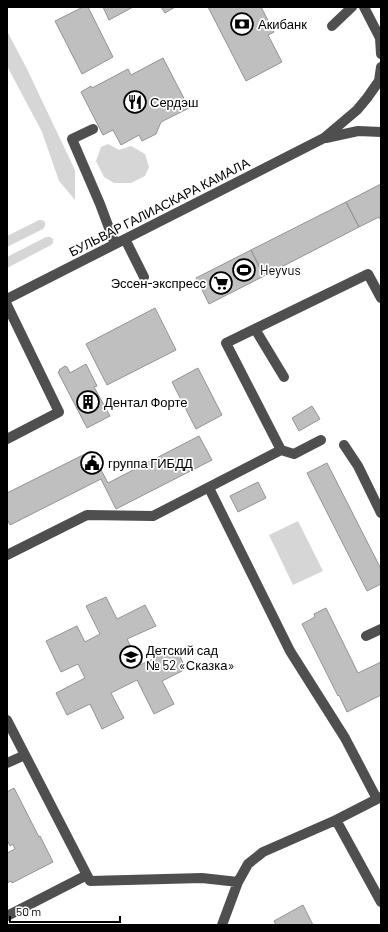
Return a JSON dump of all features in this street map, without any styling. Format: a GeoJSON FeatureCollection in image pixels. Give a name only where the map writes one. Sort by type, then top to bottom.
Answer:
{"type":"FeatureCollection","features":[{"type":"Feature","properties":{"kind":"street"},"geometry":{"type":"LineString","coordinates":[[332,26],[352,7]]}},
{"type":"Feature","properties":{"kind":"street"},"geometry":{"type":"LineString","coordinates":[[364,7],[380,39],[381,54]]}},
{"type":"Feature","properties":{"kind":"street"},"geometry":{"type":"LineString","coordinates":[[324,138],[362,104],[379,81],[381,68]]}},
{"type":"Feature","properties":{"kind":"street"},"geometry":{"type":"LineString","coordinates":[[93,129],[72,139],[100,204],[115,244]]}},
{"type":"Feature","properties":{"kind":"street"},"geometry":{"type":"LineString","coordinates":[[324,138],[358,131],[381,132]]}},
{"type":"Feature","properties":{"kind":"street","name":"БУЛЬВАР ГАЛИАСКАРА КАМАЛА"},"geometry":{"type":"LineString","coordinates":[[7,299],[324,138]]}},
{"type":"Feature","properties":{"kind":"street"},"geometry":{"type":"LineString","coordinates":[[125,239],[144,277]]}},
{"type":"Feature","properties":{"kind":"street"},"geometry":{"type":"LineString","coordinates":[[281,450],[226,343],[368,274],[380,295]]}},
{"type":"Feature","properties":{"kind":"street"},"geometry":{"type":"LineString","coordinates":[[7,305],[60,412],[7,439]]}},
{"type":"Feature","properties":{"kind":"street"},"geometry":{"type":"LineString","coordinates":[[255,329],[284,377]]}},
{"type":"Feature","properties":{"kind":"street"},"geometry":{"type":"LineString","coordinates":[[7,555],[87,515],[153,516],[281,450],[294,454],[321,440]]}},
{"type":"Feature","properties":{"kind":"street"},"geometry":{"type":"LineString","coordinates":[[344,444],[358,466],[381,513]]}},
{"type":"Feature","properties":{"kind":"street"},"geometry":{"type":"LineString","coordinates":[[209,488],[290,651],[345,738],[379,798],[336,820],[263,852],[248,864],[238,882],[222,925]]}},
{"type":"Feature","properties":{"kind":"street"},"geometry":{"type":"LineString","coordinates":[[366,636],[381,629]]}},
{"type":"Feature","properties":{"kind":"street"},"geometry":{"type":"LineString","coordinates":[[7,720],[90,881],[202,878],[238,882]]}},
{"type":"Feature","properties":{"kind":"street"},"geometry":{"type":"LineString","coordinates":[[7,764],[25,755]]}},
{"type":"Feature","properties":{"kind":"street"},"geometry":{"type":"LineString","coordinates":[[336,820],[381,902]]}},
{"type":"Feature","properties":{"kind":"street"},"geometry":{"type":"LineString","coordinates":[[7,916],[87,875]]}},
{"type":"Feature","properties":{"kind":"shaded area"},"geometry":{"type":"Polygon","coordinates":[[[7,31],[26,67],[75,170],[75,200],[59,181],[42,132],[7,66],[7,31]]]}},
{"type":"Feature","properties":{"kind":"shaded area"},"geometry":{"type":"Polygon","coordinates":[[[108,144],[119,150],[131,146],[145,154],[149,167],[145,176],[131,183],[114,183],[104,177],[96,161],[101,147],[108,144]]]}},
{"type":"Feature","properties":{"kind":"shaded area"},"geometry":{"type":"Polygon","coordinates":[[[39,220],[45,222],[43,229],[7,247],[7,236],[39,220]]]}},
{"type":"Feature","properties":{"kind":"shaded area"},"geometry":{"type":"Polygon","coordinates":[[[46,237],[53,239],[53,243],[51,245],[7,268],[7,257],[46,237]]]}},
{"type":"Feature","properties":{"kind":"shaded area"},"geometry":{"type":"Polygon","coordinates":[[[298,521],[323,571],[293,585],[269,535],[298,521]]]}},
{"type":"Feature","properties":{"kind":"building"},"geometry":{"type":"Polygon","coordinates":[[[83,7],[88,7],[113,57],[82,74],[55,21],[83,7]]]}},
{"type":"Feature","properties":{"kind":"building"},"geometry":{"type":"Polygon","coordinates":[[[103,7],[133,7],[109,20],[103,7]]]}},
{"type":"Feature","properties":{"kind":"building"},"geometry":{"type":"Polygon","coordinates":[[[161,7],[175,7],[165,13],[161,7]]]}},
{"type":"Feature","properties":{"kind":"building"},"geometry":{"type":"Polygon","coordinates":[[[208,7],[261,7],[274,32],[268,35],[282,62],[246,81],[208,7]]]}},
{"type":"Feature","properties":{"kind":"building"},"geometry":{"type":"Polygon","coordinates":[[[163,58],[189,108],[161,122],[156,134],[142,141],[139,135],[121,145],[113,130],[103,135],[81,92],[91,86],[92,88],[128,69],[131,75],[163,58]]]}},
{"type":"Feature","properties":{"kind":"building"},"geometry":{"type":"Polygon","coordinates":[[[381,184],[381,221],[379,217],[359,227],[346,202],[381,184]]]}},
{"type":"Feature","properties":{"kind":"building"},"geometry":{"type":"Polygon","coordinates":[[[346,202],[359,227],[264,276],[251,250],[346,202]]]}},
{"type":"Feature","properties":{"kind":"building"},"geometry":{"type":"Polygon","coordinates":[[[251,250],[264,276],[209,304],[196,278],[251,250]]]}},
{"type":"Feature","properties":{"kind":"building"},"geometry":{"type":"Polygon","coordinates":[[[155,308],[176,350],[107,385],[86,344],[155,308]]]}},
{"type":"Feature","properties":{"kind":"building","name":"Дентал Форте"},"geometry":{"type":"Polygon","coordinates":[[[86,364],[97,386],[94,387],[110,416],[87,428],[58,372],[65,366],[70,373],[86,364]]]}},
{"type":"Feature","properties":{"kind":"building"},"geometry":{"type":"Polygon","coordinates":[[[198,368],[222,415],[196,429],[172,382],[198,368]]]}},
{"type":"Feature","properties":{"kind":"building"},"geometry":{"type":"Polygon","coordinates":[[[312,406],[320,419],[299,431],[292,418],[312,406]]]}},
{"type":"Feature","properties":{"kind":"building"},"geometry":{"type":"Polygon","coordinates":[[[199,436],[212,460],[116,509],[101,479],[10,525],[7,519],[7,493],[91,451],[108,483],[199,436]]]}},
{"type":"Feature","properties":{"kind":"building"},"geometry":{"type":"Polygon","coordinates":[[[327,463],[381,569],[381,584],[367,591],[307,473],[327,463]]]}},
{"type":"Feature","properties":{"kind":"building"},"geometry":{"type":"Polygon","coordinates":[[[258,482],[266,498],[238,512],[230,496],[258,482]]]}},
{"type":"Feature","properties":{"kind":"building"},"geometry":{"type":"Polygon","coordinates":[[[106,597],[117,619],[145,605],[156,626],[127,639],[140,665],[176,648],[186,669],[162,681],[174,704],[154,714],[137,680],[111,693],[124,718],[102,729],[90,704],[67,715],[56,693],[85,678],[78,664],[61,672],[46,641],[77,626],[85,642],[100,634],[86,606],[106,597]]]}},
{"type":"Feature","properties":{"kind":"building"},"geometry":{"type":"Polygon","coordinates":[[[326,608],[358,673],[381,662],[381,695],[347,712],[302,624],[315,617],[314,614],[326,608]]]}},
{"type":"Feature","properties":{"kind":"building"},"geometry":{"type":"Polygon","coordinates":[[[14,788],[53,862],[12,883],[11,881],[7,883],[7,853],[15,849],[13,844],[10,846],[7,840],[7,792],[14,788]]]}},
{"type":"Feature","properties":{"kind":"building"},"geometry":{"type":"Polygon","coordinates":[[[303,905],[313,925],[276,925],[274,921],[303,905]]]}},
{"type":"Feature","properties":{"kind":"place","name":"Акибанк"},"geometry":{"type":"Point","coordinates":[242,24]}},
{"type":"Feature","properties":{"kind":"place","name":"Сердэш"},"geometry":{"type":"Point","coordinates":[135,102]}},
{"type":"Feature","properties":{"kind":"place","name":"Heyvus"},"geometry":{"type":"Point","coordinates":[244,270]}},
{"type":"Feature","properties":{"kind":"place","name":"Эссен-экспресс"},"geometry":{"type":"Point","coordinates":[221,283]}},
{"type":"Feature","properties":{"kind":"place","name":"Дентал Форте"},"geometry":{"type":"Point","coordinates":[88,402]}},
{"type":"Feature","properties":{"kind":"place","name":"группа ГИБДД"},"geometry":{"type":"Point","coordinates":[92,463]}},
{"type":"Feature","properties":{"kind":"place","name":"Детский сад № 52 «Сказка»"},"geometry":{"type":"Point","coordinates":[131,657]}}]}
